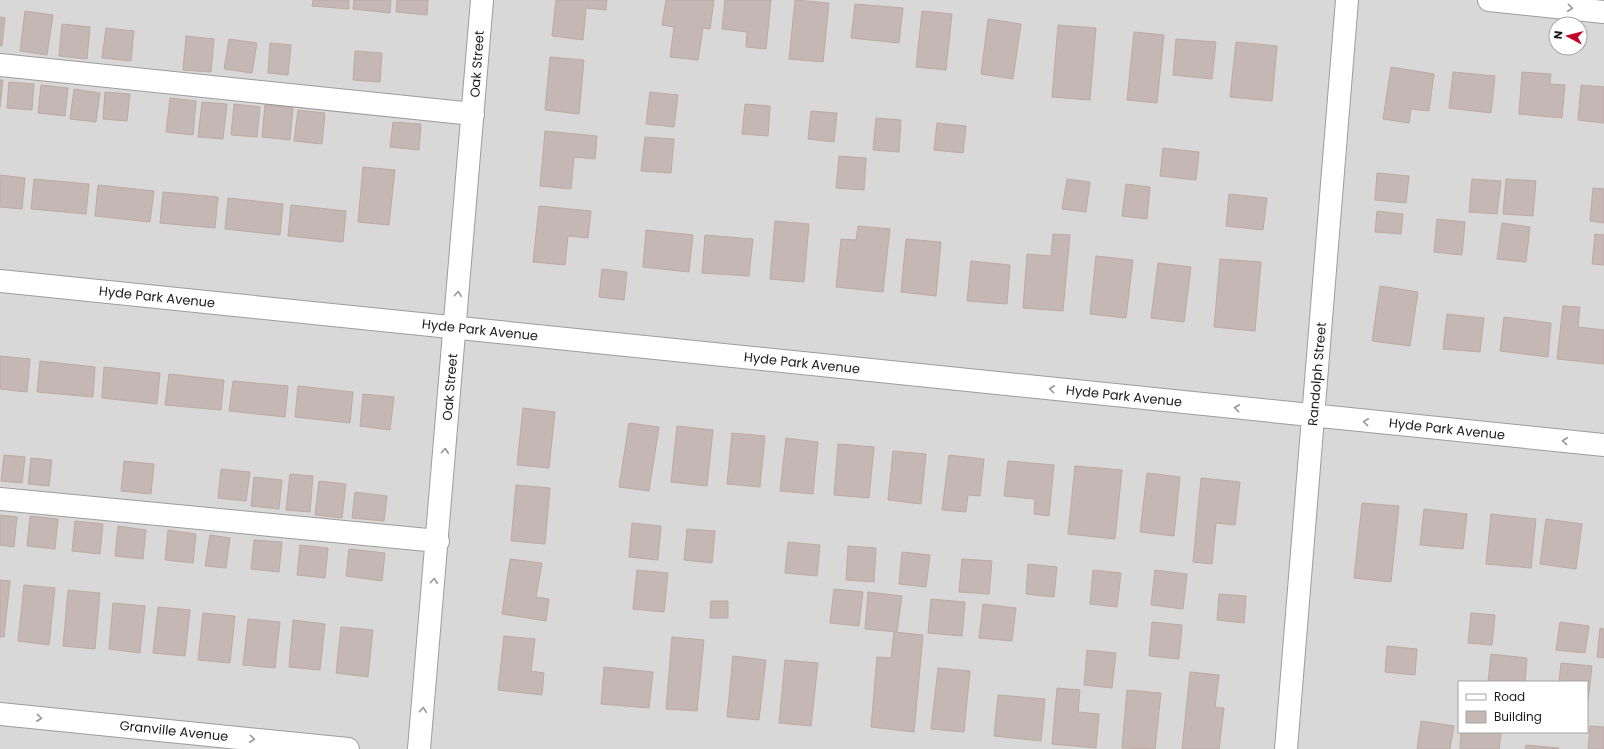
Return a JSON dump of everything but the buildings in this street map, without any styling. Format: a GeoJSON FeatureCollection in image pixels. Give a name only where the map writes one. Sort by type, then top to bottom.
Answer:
{"type":"FeatureCollection","features":[{"type":"Feature","properties":{"kind":"street","name":"Oak Street"},"geometry":{"type":"LineString","coordinates":[[419,749],[438,540],[482,0]]}},
{"type":"Feature","properties":{"kind":"street","name":"Randolph Street"},"geometry":{"type":"LineString","coordinates":[[1286,749],[1347,0]]}},
{"type":"Feature","properties":{"kind":"street"},"geometry":{"type":"LineString","coordinates":[[1490,0],[1604,12]]}},
{"type":"Feature","properties":{"kind":"street"},"geometry":{"type":"LineString","coordinates":[[0,65],[473,114]]}},
{"type":"Feature","properties":{"kind":"street","name":"Hyde Park Avenue"},"geometry":{"type":"LineString","coordinates":[[0,281],[1604,445]]}},
{"type":"Feature","properties":{"kind":"street"},"geometry":{"type":"LineString","coordinates":[[0,499],[438,540]]}},
{"type":"Feature","properties":{"kind":"street","name":"Granville Avenue"},"geometry":{"type":"LineString","coordinates":[[0,714],[348,749]]}},
{"type":"Feature","properties":{"kind":"shaded area"},"geometry":{"type":"Polygon","coordinates":[[[0,0],[1341,0],[1281,749],[0,749],[0,0]]]}},
{"type":"Feature","properties":{"kind":"shaded area"},"geometry":{"type":"Polygon","coordinates":[[[1352,0],[1604,0],[1604,749],[1291,749],[1352,0]]]}}]}
